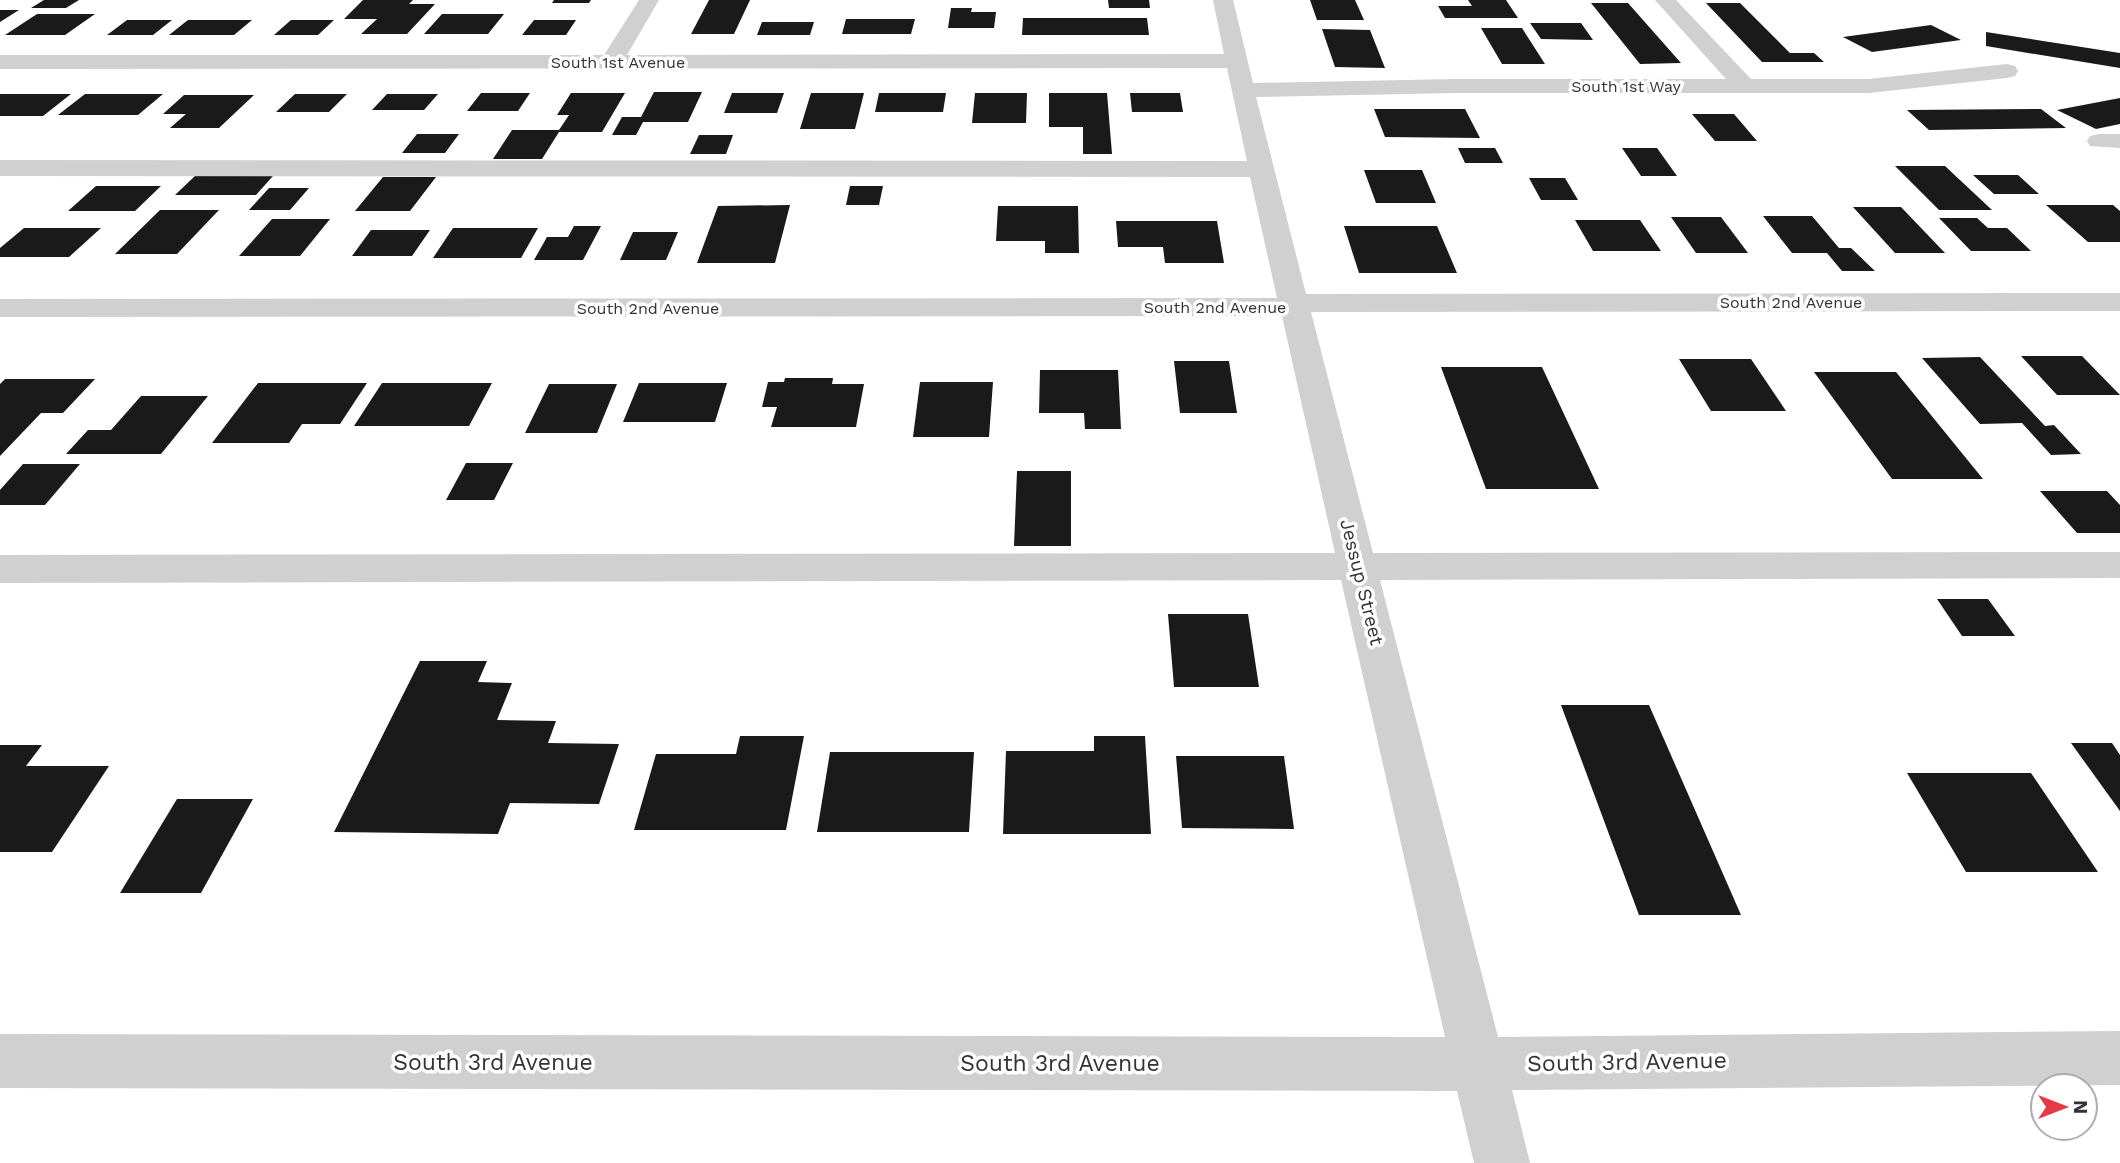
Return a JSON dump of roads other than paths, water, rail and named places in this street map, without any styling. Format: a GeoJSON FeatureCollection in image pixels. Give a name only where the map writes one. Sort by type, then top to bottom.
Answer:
{"type":"FeatureCollection","features":[{"type":"Feature","properties":{"kind":"street"},"geometry":{"type":"LineString","coordinates":[[611,62],[649,0]]}},
{"type":"Feature","properties":{"kind":"street","name":"Jessup Street"},"geometry":{"type":"LineString","coordinates":[[1223,0],[1261,169],[1502,1163]]}},
{"type":"Feature","properties":{"kind":"street"},"geometry":{"type":"LineString","coordinates":[[1665,0],[1745,86]]}},
{"type":"Feature","properties":{"kind":"street","name":"South 1st Avenue"},"geometry":{"type":"LineString","coordinates":[[0,62],[1237,61]]}},
{"type":"Feature","properties":{"kind":"street","name":"South 1st Way"},"geometry":{"type":"LineString","coordinates":[[1243,90],[1455,86],[1869,86],[2007,71]]}},
{"type":"Feature","properties":{"kind":"street"},"geometry":{"type":"LineString","coordinates":[[0,168],[1261,169]]}},
{"type":"Feature","properties":{"kind":"street","name":"South 2nd Avenue"},"geometry":{"type":"LineString","coordinates":[[0,309],[2120,302]]}},
{"type":"Feature","properties":{"kind":"street"},"geometry":{"type":"LineString","coordinates":[[0,569],[2120,565]]}},
{"type":"Feature","properties":{"kind":"street","name":"South 3rd Avenue"},"geometry":{"type":"LineString","coordinates":[[0,1060],[1479,1064],[2120,1058]]}}]}
